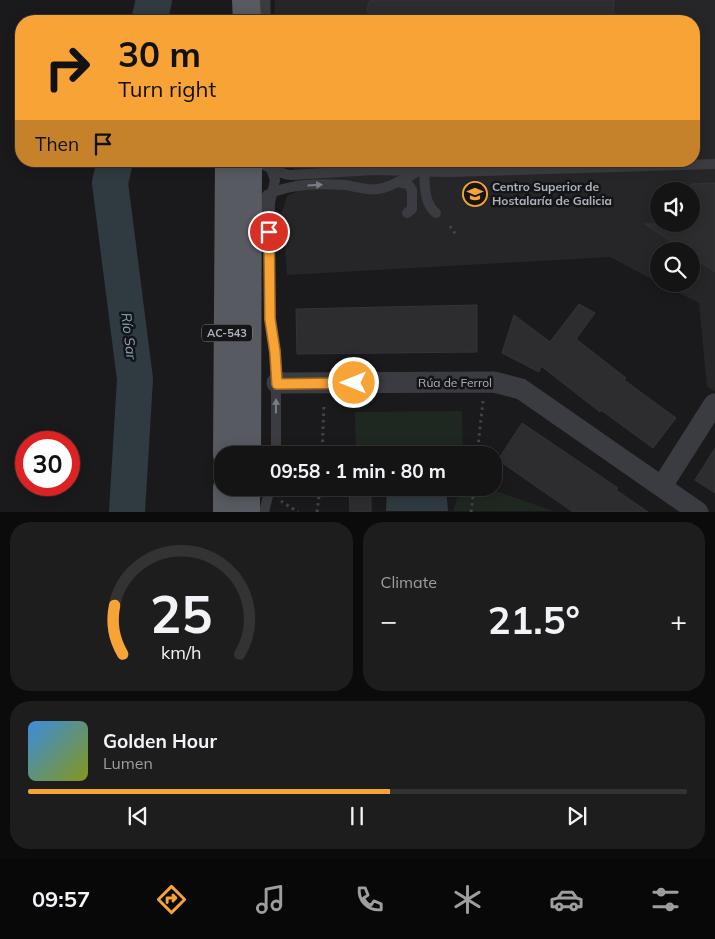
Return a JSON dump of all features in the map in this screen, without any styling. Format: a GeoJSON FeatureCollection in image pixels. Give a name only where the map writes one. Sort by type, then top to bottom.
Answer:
{"type":"FeatureCollection","features":[{"type":"Feature","properties":{"kind":"main road"},"geometry":{"type":"LineString","coordinates":[[229,0],[229,15]]}},
{"type":"Feature","properties":{"kind":"main road"},"geometry":{"type":"LineString","coordinates":[[246,0],[247,15]]}},
{"type":"Feature","properties":{"kind":"main road","name":"AC-543"},"geometry":{"type":"LineString","coordinates":[[227,446],[254,180]]}},
{"type":"Feature","properties":{"kind":"main road","name":"AC-543"},"geometry":{"type":"LineString","coordinates":[[247,446],[254,180]]}},
{"type":"Feature","properties":{"kind":"street"},"geometry":{"type":"LineString","coordinates":[[259,15],[260,0]]}},
{"type":"Feature","properties":{"kind":"street","name":"Rúa de Ferrol"},"geometry":{"type":"LineString","coordinates":[[277,384],[494,382],[521,389],[698,512]]}},
{"type":"Feature","properties":{"kind":"street"},"geometry":{"type":"LineString","coordinates":[[662,486],[714,404]]}},
{"type":"Feature","properties":{"kind":"lane"},"geometry":{"type":"LineString","coordinates":[[237,0],[238,15]]}},
{"type":"Feature","properties":{"kind":"lane"},"geometry":{"type":"LineString","coordinates":[[255,0],[258,15]]}},
{"type":"Feature","properties":{"kind":"lane"},"geometry":{"type":"LineString","coordinates":[[700,164],[715,164]]}},
{"type":"Feature","properties":{"kind":"lane"},"geometry":{"type":"LineString","coordinates":[[243,167],[254,180],[269,222],[270,319],[275,347],[277,384],[276,446]]}},
{"type":"Feature","properties":{"kind":"lane"},"geometry":{"type":"LineString","coordinates":[[254,180],[291,175],[374,170],[448,172],[615,167]]}},
{"type":"Feature","properties":{"kind":"lane"},"geometry":{"type":"LineString","coordinates":[[254,180],[291,187],[342,185],[375,190],[421,171]]}},
{"type":"Feature","properties":{"kind":"lane"},"geometry":{"type":"LineString","coordinates":[[421,171],[430,208],[436,212]]}},
{"type":"Feature","properties":{"kind":"lane"},"geometry":{"type":"LineString","coordinates":[[407,213],[411,211],[413,206],[412,190],[421,171]]}},
{"type":"Feature","properties":{"kind":"lane"},"geometry":{"type":"LineString","coordinates":[[426,190],[435,178],[448,172]]}},
{"type":"Feature","properties":{"kind":"lane"},"geometry":{"type":"LineString","coordinates":[[254,180],[261,214],[258,235],[257,446]]}},
{"type":"Feature","properties":{"kind":"lane"},"geometry":{"type":"LineString","coordinates":[[217,328],[221,277],[254,180]]}},
{"type":"Feature","properties":{"kind":"lane"},"geometry":{"type":"LineString","coordinates":[[235,446],[254,180]]}},
{"type":"Feature","properties":{"kind":"lane"},"geometry":{"type":"LineString","coordinates":[[397,182],[408,184],[412,190]]}},
{"type":"Feature","properties":{"kind":"lane"},"geometry":{"type":"LineString","coordinates":[[217,371],[225,446]]}},
{"type":"Feature","properties":{"kind":"lane"},"geometry":{"type":"LineString","coordinates":[[264,512],[268,496]]}},
{"type":"Feature","properties":{"kind":"lane"},"geometry":{"type":"LineString","coordinates":[[235,500],[256,512]]}},
{"type":"Feature","properties":{"kind":"path"},"geometry":{"type":"LineString","coordinates":[[450,226],[456,235]]}},
{"type":"Feature","properties":{"kind":"path"},"geometry":{"type":"LineString","coordinates":[[479,446],[484,399]]}},
{"type":"Feature","properties":{"kind":"path"},"geometry":{"type":"LineString","coordinates":[[322,446],[324,400]]}},
{"type":"Feature","properties":{"kind":"path"},"geometry":{"type":"LineString","coordinates":[[317,512],[319,496]]}},
{"type":"Feature","properties":{"kind":"path"},"geometry":{"type":"LineString","coordinates":[[471,512],[473,496]]}},
{"type":"Feature","properties":{"kind":"path"},"geometry":{"type":"LineString","coordinates":[[277,498],[298,512]]}},
{"type":"Feature","properties":{"kind":"shaded area","name":"Centro Superior de Hostalaría de Galicia"},"geometry":{"type":"Polygon","coordinates":[[[275,0],[715,0],[715,392],[707,387],[699,303],[677,292],[700,292],[700,242],[650,242],[650,278],[610,257],[287,275],[282,212],[287,196],[296,192],[293,167],[700,167],[700,15],[274,15],[275,0]]]}},
{"type":"Feature","properties":{"kind":"shaded area"},"geometry":{"type":"Polygon","coordinates":[[[462,411],[463,446],[356,446],[355,412],[462,411]]]}},
{"type":"Feature","properties":{"kind":"shaded area"},"geometry":{"type":"Polygon","coordinates":[[[502,493],[553,511],[453,511],[458,496],[502,496],[502,493]]]}},
{"type":"Feature","properties":{"kind":"shaded area"},"geometry":{"type":"Polygon","coordinates":[[[387,496],[447,496],[448,511],[386,511],[387,496]]]}},
{"type":"Feature","properties":{"kind":"building"},"geometry":{"type":"Polygon","coordinates":[[[370,0],[614,0],[613,15],[369,15],[367,8],[370,0]]]}},
{"type":"Feature","properties":{"kind":"building"},"geometry":{"type":"Polygon","coordinates":[[[715,183],[715,272],[700,262],[700,242],[672,242],[657,232],[700,232],[700,184],[715,183]]]}},
{"type":"Feature","properties":{"kind":"building"},"geometry":{"type":"Polygon","coordinates":[[[579,304],[595,313],[576,339],[626,378],[624,380],[676,418],[653,448],[601,410],[600,412],[541,366],[539,372],[502,353],[514,315],[550,342],[579,304]]]}},
{"type":"Feature","properties":{"kind":"building"},"geometry":{"type":"Polygon","coordinates":[[[477,305],[477,352],[297,354],[296,309],[477,305]]]}},
{"type":"Feature","properties":{"kind":"building"},"geometry":{"type":"Polygon","coordinates":[[[522,423],[618,488],[616,490],[648,512],[573,512],[502,463],[502,454],[522,423]]]}},
{"type":"Feature","properties":{"kind":"building"},"geometry":{"type":"Polygon","coordinates":[[[715,448],[715,493],[695,480],[715,448]]]}},
{"type":"Feature","properties":{"kind":"building"},"geometry":{"type":"Polygon","coordinates":[[[349,496],[371,496],[371,512],[350,512],[349,496]]]}},
{"type":"Feature","properties":{"kind":"waterway","name":"Río Sar"},"geometry":{"type":"LineString","coordinates":[[150,15],[154,0]]}},
{"type":"Feature","properties":{"kind":"waterway","name":"Río Sar"},"geometry":{"type":"LineString","coordinates":[[114,167],[110,183],[135,379],[127,512]]}},
{"type":"Feature","properties":{"kind":"place","name":"Centro Superior de Hostalaría de Galicia"},"geometry":{"type":"Point","coordinates":[475,194]}},
{"type":"Feature","properties":{"kind":"route"},"geometry":{"type":"LineString","coordinates":[[269,232],[270,319],[277,384],[354,383]]}}]}
